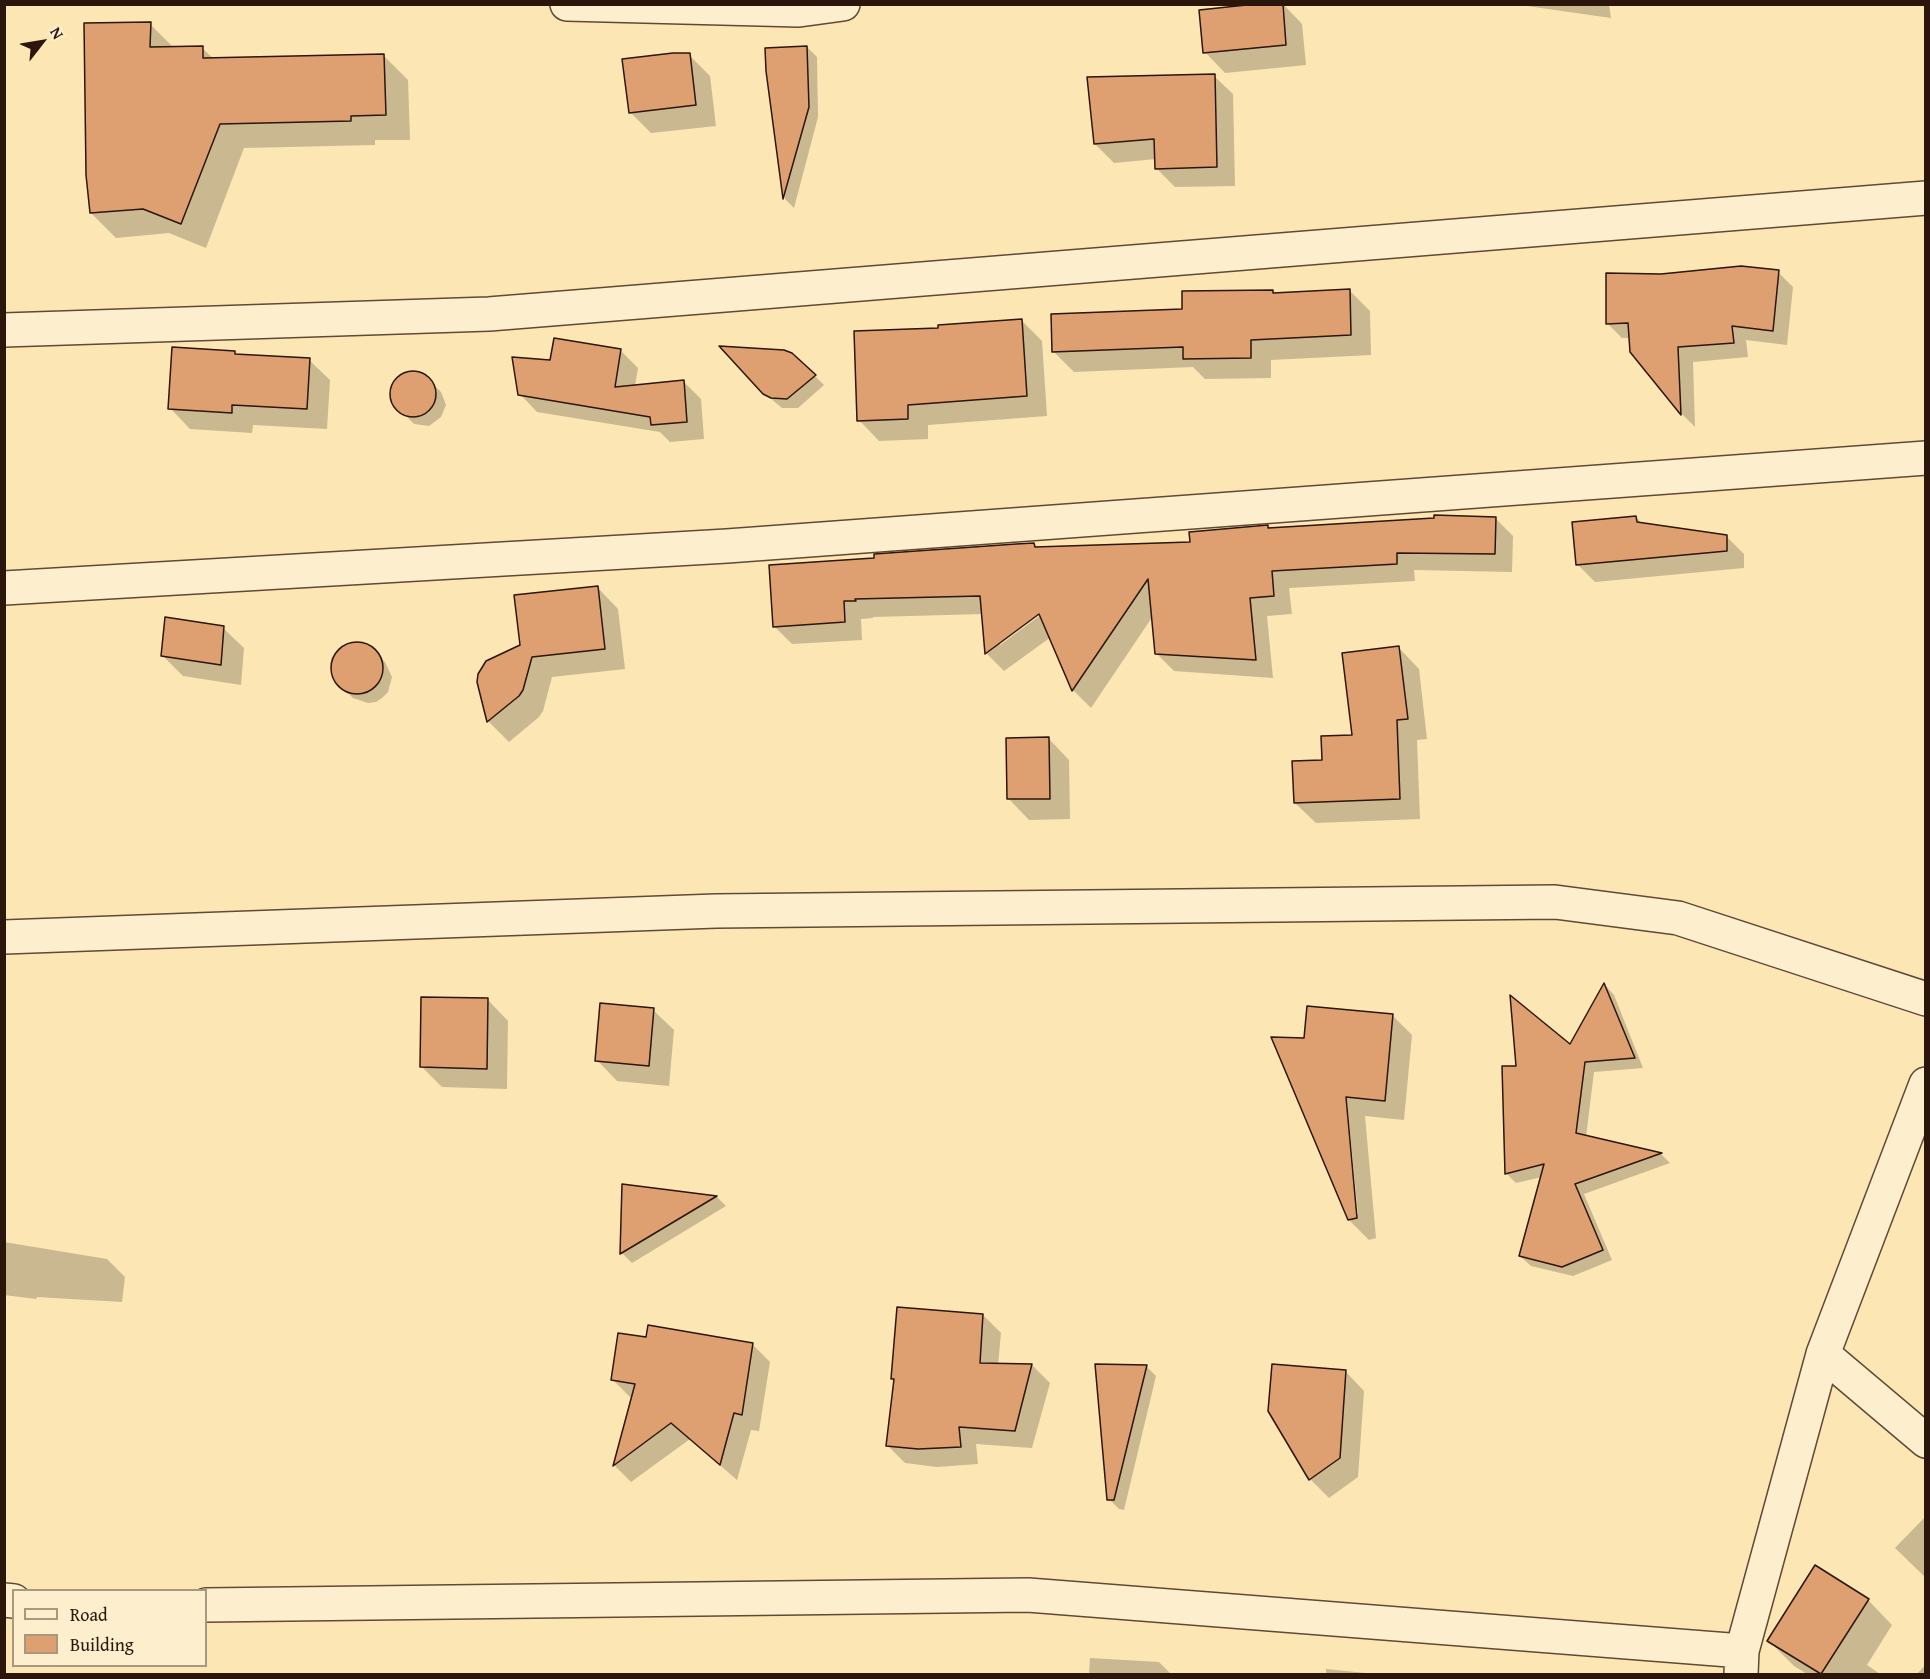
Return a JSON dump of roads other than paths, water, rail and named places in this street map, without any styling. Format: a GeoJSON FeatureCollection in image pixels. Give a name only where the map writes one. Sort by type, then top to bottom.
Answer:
{"type":"FeatureCollection","features":[{"type":"Feature","properties":{"kind":"street"},"geometry":{"type":"LineString","coordinates":[[567,4],[799,10],[843,4]]}},
{"type":"Feature","properties":{"kind":"street"},"geometry":{"type":"LineString","coordinates":[[4,330],[489,315],[1926,198]]}},
{"type":"Feature","properties":{"kind":"street"},"geometry":{"type":"LineString","coordinates":[[4,588],[727,546],[1926,458]]}},
{"type":"Feature","properties":{"kind":"street"},"geometry":{"type":"LineString","coordinates":[[4,937],[716,911],[1555,902],[1678,918],[1926,999]]}},
{"type":"Feature","properties":{"kind":"street"},"geometry":{"type":"LineString","coordinates":[[207,1605],[1028,1595],[1741,1663],[1823,1354],[1926,1084]]}},
{"type":"Feature","properties":{"kind":"street"},"geometry":{"type":"LineString","coordinates":[[1823,1354],[1926,1441]]}}]}
